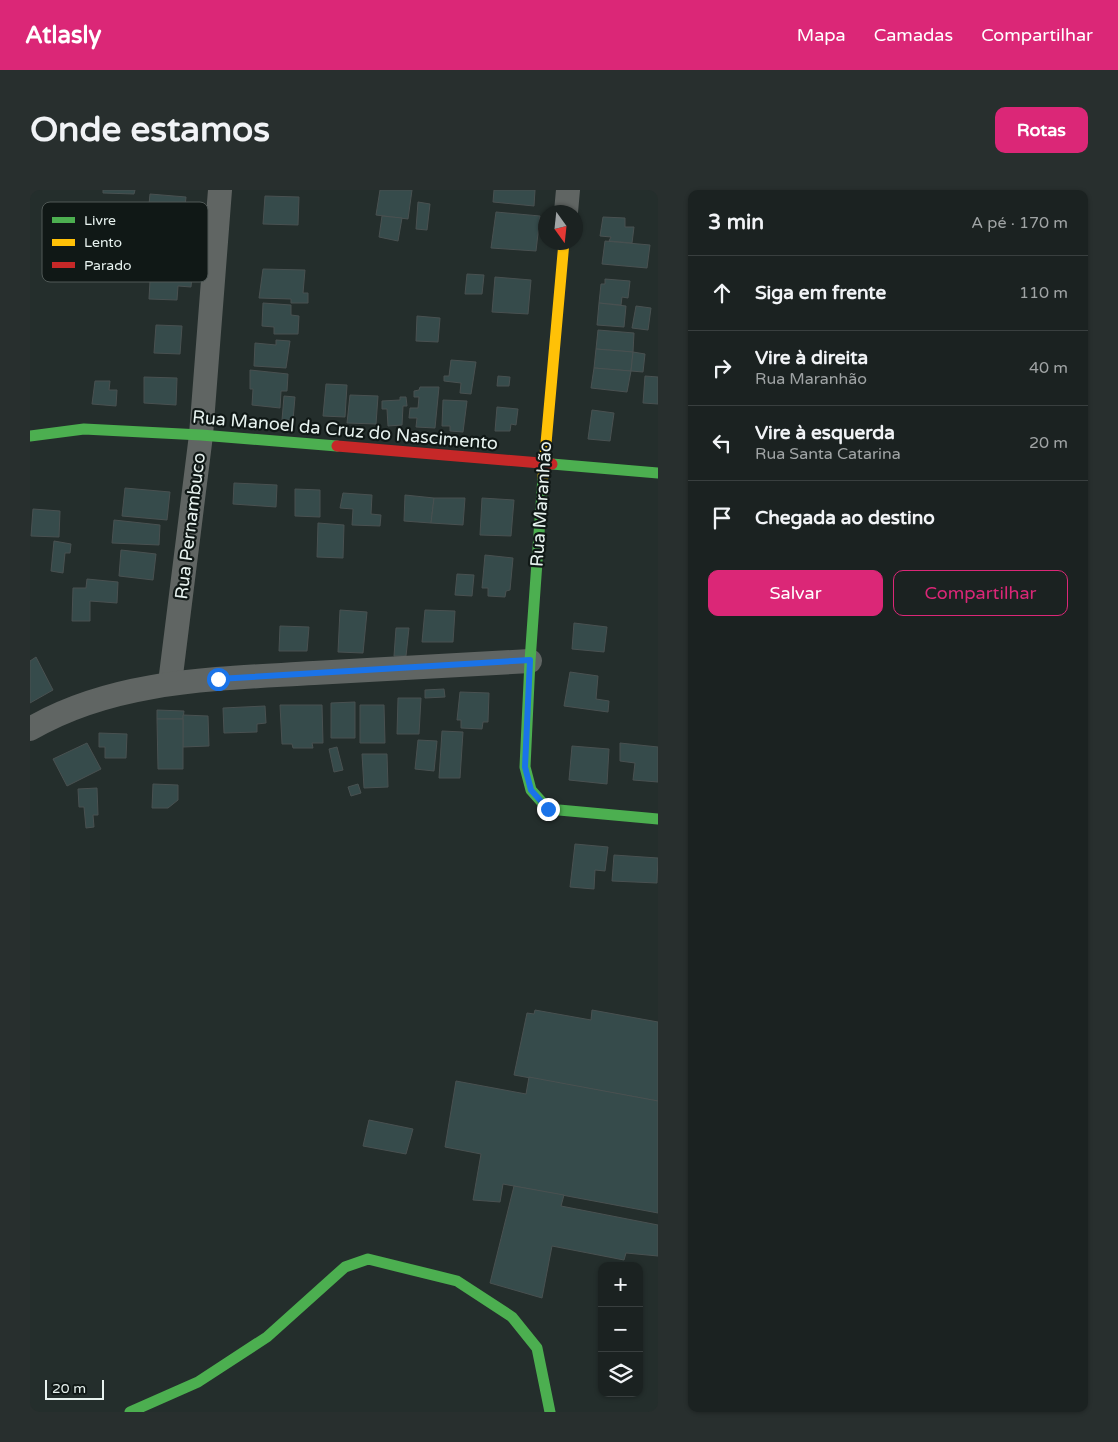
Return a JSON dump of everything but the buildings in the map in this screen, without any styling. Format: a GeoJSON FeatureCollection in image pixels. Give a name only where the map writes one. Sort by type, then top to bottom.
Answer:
{"type":"FeatureCollection","features":[{"type":"Feature","properties":{"kind":"street","name":"Rua Pernambuco"},"geometry":{"type":"LineString","coordinates":[[170,683],[201,435],[220,190]]}},
{"type":"Feature","properties":{"kind":"street"},"geometry":{"type":"LineString","coordinates":[[567,205],[568,190]]}},
{"type":"Feature","properties":{"kind":"street","name":"Rua Maranhão"},"geometry":{"type":"LineString","coordinates":[[563,250],[544,464],[530,660],[525,767],[531,790],[548,809],[658,819]]}},
{"type":"Feature","properties":{"kind":"street","name":"Rua Manoel da Cruz do Nascimento"},"geometry":{"type":"LineString","coordinates":[[30,436],[84,429],[201,435],[658,473]]}},
{"type":"Feature","properties":{"kind":"street"},"geometry":{"type":"LineString","coordinates":[[30,728],[46,719],[95,700],[170,683],[530,660]]}},
{"type":"Feature","properties":{"kind":"street"},"geometry":{"type":"LineString","coordinates":[[130,1412],[198,1382],[267,1337],[345,1267],[368,1259],[457,1281],[512,1317],[537,1348],[550,1412]]}},
{"type":"Feature","properties":{"kind":"traffic: fast"},"geometry":{"type":"LineString","coordinates":[[30,436],[84,429],[201,435],[337,446]]}},
{"type":"Feature","properties":{"kind":"traffic: fast"},"geometry":{"type":"LineString","coordinates":[[552,464],[658,473]]}},
{"type":"Feature","properties":{"kind":"traffic: fast"},"geometry":{"type":"LineString","coordinates":[[543,477],[530,661],[525,767],[531,790],[548,809],[658,819]]}},
{"type":"Feature","properties":{"kind":"traffic: fast"},"geometry":{"type":"LineString","coordinates":[[130,1412],[198,1382],[267,1337],[345,1267],[368,1259],[457,1281],[512,1317],[537,1348],[550,1412]]}},
{"type":"Feature","properties":{"kind":"traffic: slow"},"geometry":{"type":"LineString","coordinates":[[543,477],[563,250]]}},
{"type":"Feature","properties":{"kind":"traffic: jam"},"geometry":{"type":"LineString","coordinates":[[337,446],[552,464]]}},
{"type":"Feature","properties":{"kind":"route"},"geometry":{"type":"LineString","coordinates":[[218,679],[530,660],[525,767],[531,790],[548,809]]}}]}
